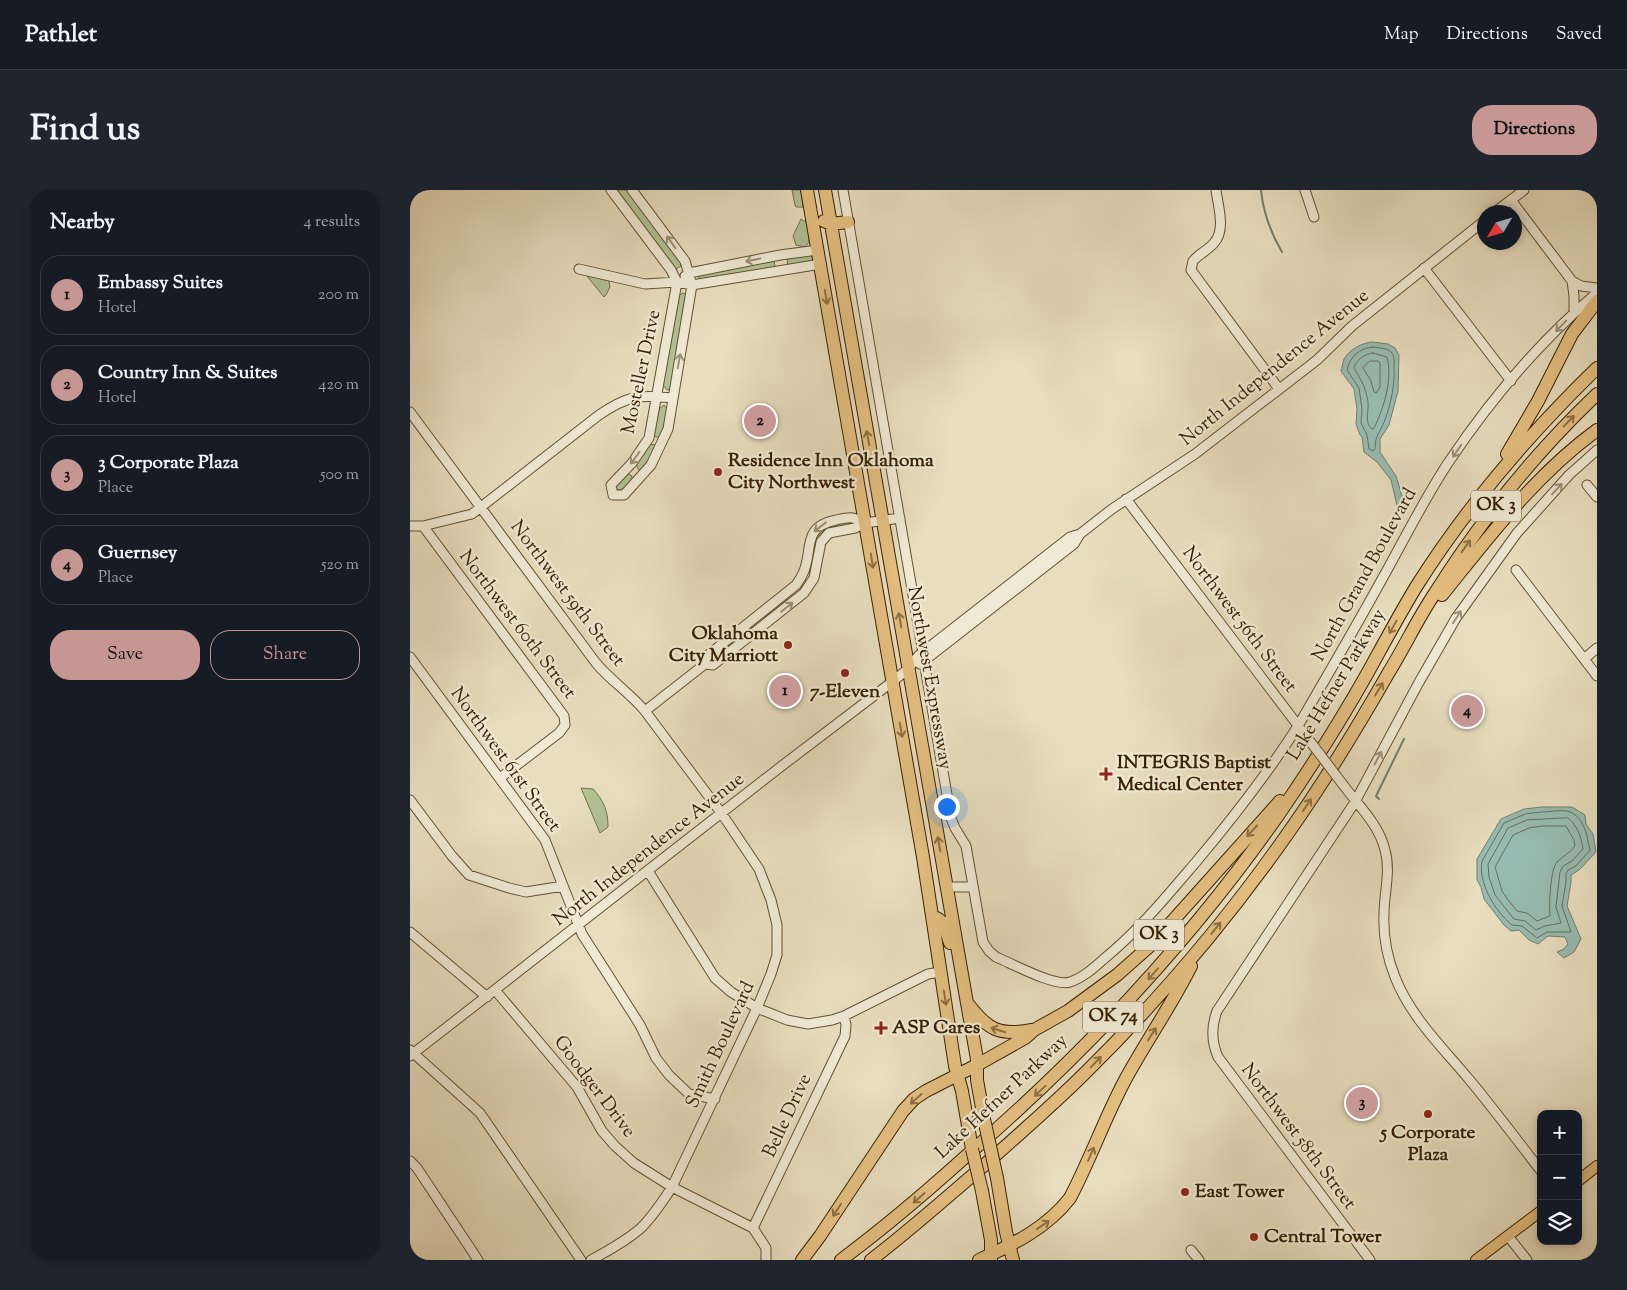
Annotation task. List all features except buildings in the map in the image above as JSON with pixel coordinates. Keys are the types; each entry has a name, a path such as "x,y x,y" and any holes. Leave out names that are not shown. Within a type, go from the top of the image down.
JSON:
{"highway":[{"name":"Northwest Expressway","path":"807,190 923,858 958,1075 991,1240 991,1257"},
{"name":"Northwest Expressway","path":"825,190 967,1002 977,1065 977,1080 1013,1260"},
{"path":"812,215 831,224 848,222"},
{"path":"818,250 824,251 838,264"},
{"path":"1489,485 1538,401 1572,334 1597,301"},
{"name":"Lake Hefner Parkway","path":"841,1260 909,1207 1049,1082 1125,1006 1218,897 1259,843 1309,770 1362,683 1416,587 1462,520 1534,432 1597,368"},
{"name":"Lake Hefner Parkway","path":"871,1260 932,1210 1068,1090 1144,1012 1200,948 1257,875 1312,798 1375,696 1433,595 1486,518 1535,459 1597,394"},
{"path":"1411,631 1524,497 1556,464 1597,430"},
{"name":"OK 3","path":"958,1075 1025,1038 1034,1030 1068,1011 1100,989 1146,949 1309,770"},
{"path":"923,858 937,882 946,887"},
{"path":"933,917 940,918 943,922 963,981"},
{"name":"OK 3","path":"1010,1244 1049,1221 1070,1198 1122,1086 1175,997 1200,948"},
{"path":"967,1002 979,1018 993,1029 1010,1033 1034,1030"},
{"path":"802,1260 903,1111 914,1099 926,1091 958,1075"},
{"path":"979,1260 991,1257 1010,1244"}],"main road":[{"path":"1582,1178 1597,1166"},
{"path":"1476,1260 1537,1213"}],"street":[{"path":"611,190 676,279 692,285 821,264"},
{"path":"632,190 685,261 692,285"},
{"name":"Northwest Expressway","path":"843,190 951,818 966,846 973,887"},
{"path":"1216,190 1220,221 1219,236 1213,244 1193,261 1191,270 1279,389"},
{"path":"1305,190 1314,217"},
{"path":"1504,205 1524,190"},
{"path":"1511,200 1572,281 1580,286 1597,288"},
{"name":"North Independence Avenue","path":"411,1053 496,990 892,682 1070,537 1080,534 1126,499 1195,454 1279,389 1323,354 1352,326 1477,226"},
{"path":"579,269 644,284 676,279 689,273 780,255 818,250"},
{"path":"780,255 782,270"},
{"path":"1424,268 1511,381"},
{"name":"Mosteller Drive","path":"676,279 649,438 632,463 611,485 612,495 624,495 651,465 668,429 692,285"},
{"path":"1572,281 1574,313"},
{"name":"North Grand Boulevard","path":"973,887 981,935 989,951 996,957 1057,983 1070,982 1081,977 1120,945 1151,913 1225,827 1288,743 1380,584 1427,497 1471,431 1511,381 1574,313 1597,293"},
{"path":"410,526 423,526 472,514 616,403 635,397 672,398"},
{"name":"Northwest 59th Street","path":"410,412 608,677 635,699 645,711 722,814"},
{"path":"1356,802 1418,684 1456,618 1517,533 1570,475 1597,450"},
{"path":"1588,485 1597,497"},
{"name":"Northwest 56th Street","path":"1126,499 1376,829 1386,850 1387,872 1384,913 1386,944 1395,977 1403,994 1420,1020 1476,1087 1537,1166"},
{"path":"645,711 705,664 707,656 796,585 805,570 811,536 825,522 854,517 865,522"},
{"path":"705,664 713,665 785,609 807,589 814,578 821,542 829,533 855,528 865,522 900,518"},
{"name":"Northwest 60th Street","path":"423,526 564,716 565,725 559,733 500,778"},
{"path":"808,549 820,552"},
{"path":"1516,570 1597,676"},
{"path":"800,580 807,589"},
{"path":"1584,659 1597,648"},
{"name":"Northwest 61st Street","path":"410,658 545,840 582,934 640,1025 656,1058 669,1076 689,1094 715,1100"},
{"path":"410,800 452,856 469,875 526,892 563,886"},
{"name":"Northwest 58th Street","path":"1356,802 1217,1011 1212,1028 1214,1049 1224,1066 1370,1260"},
{"name":"Smith Boulevard","path":"591,1260 610,1251 641,1228 672,1187 715,1100 757,1008 777,955 777,925 771,900 759,869 722,814"},
{"path":"648,871 715,978 731,992 757,1008 787,1020 808,1024 832,1020 844,1016 928,974 941,972"},
{"path":"946,887 973,887"},
{"path":"410,932 486,997"},
{"name":"Goodger Drive","path":"496,990 577,1087 602,1131 615,1146 634,1163 672,1187 753,1228"},
{"name":"Belle Drive","path":"753,1228 844,1036 846,1025 844,1016"},
{"path":"411,1053 480,1114 581,1260"},
{"path":"410,1161 417,1168 478,1260"},
{"path":"753,1228 766,1248 766,1260"},
{"path":"1508,1236 1527,1260"},
{"path":"1191,1250 1199,1260"}],"green space":[{"path":"615,190 627,190 680,260 681,266 676,269 672,267"},
{"path":"792,190 801,190 803,207 796,207"},
{"path":"801,219 806,222 809,236 808,243 804,247 796,245 793,236"},
{"path":"813,253 814,261 791,266 787,263 788,258"},
{"path":"771,259 774,261 775,266 773,268 703,280 699,278 699,274"},
{"path":"586,275 609,281 610,287 604,297"},
{"path":"682,293 687,294 672,386 667,390 663,385 679,296"},
{"path":"664,405 668,410 662,434 660,437 656,437 653,431 660,408"},
{"path":"649,444 655,445 656,451 639,470 636,465"},
{"path":"627,473 632,476 631,481 625,487 618,490 615,485"},
{"path":"855,521 859,525 832,530 816,544 813,542 826,528"},
{"path":"749,628 753,630 711,661 711,658"},
{"path":"581,788 593,789 605,806 608,827 600,833"}],"water":[{"path":"1372,342 1388,344 1395,348 1399,355 1398,391 1389,425 1380,439 1380,452 1396,476 1406,509 1400,518 1391,480 1377,462 1364,452 1362,437 1356,424 1357,409 1354,389 1341,371 1344,359 1353,349"},
{"path":"1572,807 1585,815 1586,824 1593,834 1596,852 1579,870 1571,875 1567,906 1581,939 1574,952 1564,958 1557,952 1564,949 1568,944 1565,937 1548,936 1538,944 1529,940 1519,930 1511,931 1484,899 1477,880 1477,859 1501,819 1524,809"}],"waterway":[{"path":"1261,190 1268,222 1282,252"},
{"path":"1379,799 1376,796 1404,739"}],"place":[{"name":"Country Inn & Suites","path":"760,421"},
{"name":"Residence Inn Oklahoma City Northwest","path":"718,472"},
{"name":"Oklahoma City Marriott","path":"788,645"},
{"name":"7-Eleven","path":"845,673"},
{"name":"Embassy Suites","path":"785,691"},
{"name":"Guernsey","path":"1467,711"},
{"name":"INTEGRIS Baptist Medical Center","path":"1106,774"},
{"name":"ASP Cares","path":"881,1028"},
{"name":"3 Corporate Plaza","path":"1362,1103"},
{"name":"5 Corporate Plaza","path":"1428,1114"},
{"name":"East Tower","path":"1185,1192"},
{"name":"Central Tower","path":"1254,1237"}]}
